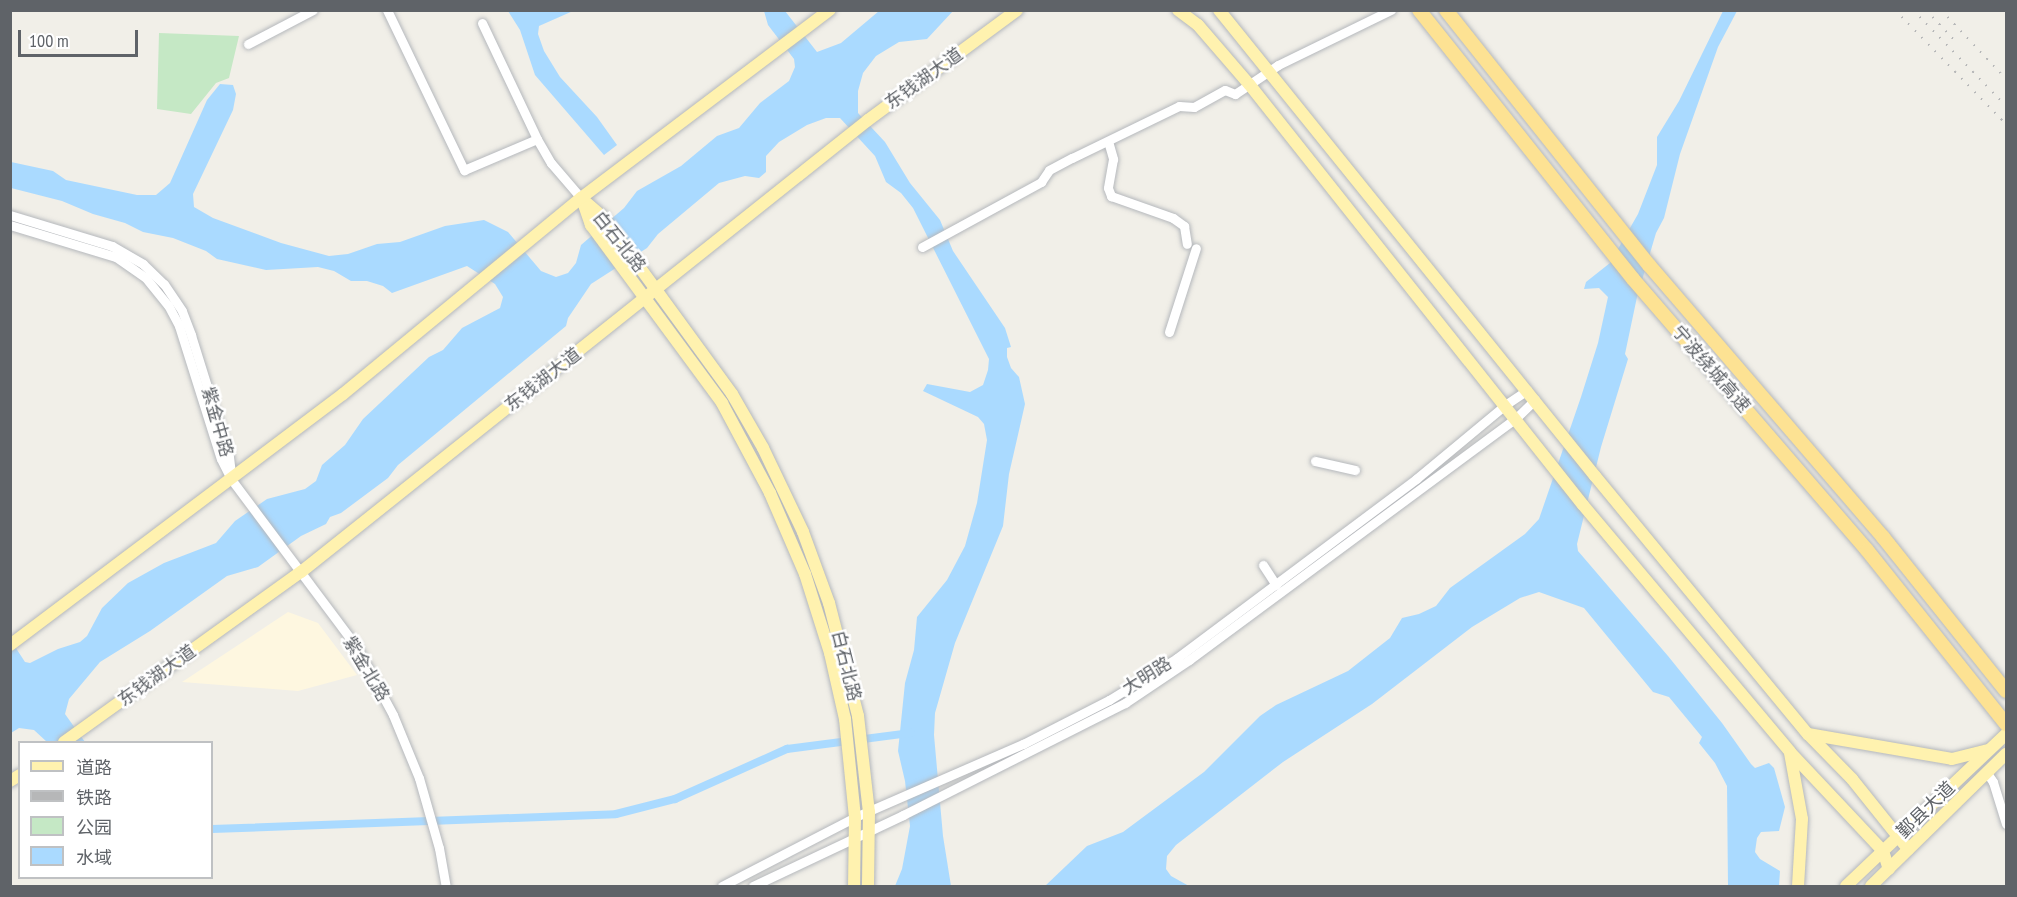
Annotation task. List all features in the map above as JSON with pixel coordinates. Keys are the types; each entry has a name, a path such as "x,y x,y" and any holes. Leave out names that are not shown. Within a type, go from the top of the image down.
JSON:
{"highway":[{"name":"宁波绕城高速","path":"1419,10 1633,279 1867,550 2007,724"},
{"name":"宁波绕城高速","path":"1446,10 1649,265 1883,537 2007,691"}],"main road":[{"path":"12,644 343,394 581,198 830,10"},
{"name":"东钱湖大道","path":"66,741 301,572 868,120 1017,10"},
{"path":"1178,10 1198,25 1249,84 1583,505 1790,752 1883,851 1889,869"},
{"path":"1219,10 1559,428 1595,476 1808,734 1852,779 1908,849"},
{"name":"白石北路","path":"581,198 603,217 638,262 650,294 722,403 770,493 818,612 845,719 850,755 855,817 854,886"},
{"name":"白石北路","path":"581,198 591,225 732,394 784,488 829,603 858,717 869,812 868,886"},
{"path":"1808,734 1952,759 1988,750"},
{"name":"鄞县大道","path":"1846,886 2007,734"},
{"path":"1790,752 1802,819 1798,886"},
{"name":"鄞县大道","path":"1871,886 2007,754"}],"street":[{"path":"248,44 313,10"},
{"path":"387,10 464,170 537,139"},
{"path":"927,244 1041,182 1049,170 1179,106 1194,107 1226,90 1235,94 1269,70 1390,10"},
{"path":"482,23 537,139 551,163 581,198"},
{"path":"1108,141 1113,159 1108,188 1111,196 1173,218 1184,226 1191,246 1169,332"},
{"name":"紫金中路","path":"10,215 112,246 142,264 164,284 182,311 230,457 231,479"},
{"name":"紫金中路","path":"10,225 116,257 145,277 163,297 179,326 214,441 231,479"},
{"name":"大明路","path":"753,886 903,815 1125,703 1189,660 1505,405 1531,395"},
{"name":"大明路","path":"722,886 855,817 1023,744 1109,700 1177,657 1515,419 1531,395"},
{"path":"1315,461 1355,470"},
{"name":"紫金北路","path":"231,479 356,646 374,677 408,747 428,806 446,886"},
{"path":"1263,565 1277,587"},
{"path":"1987,773 1993,782 2007,824"}],"shaded area":[{"path":"288,612 318,623 357,675 298,691 182,682"}],"green space":[{"path":"159,33 239,36 229,78 216,83 191,114 157,109"}],"water":[{"path":"508,11 573,11 539,26 538,34 544,51 560,77 597,117 617,145 604,155 535,75 520,30"},
{"path":"764,11 785,11 817,52 841,43 879,11 953,11 927,39 899,42 876,56 863,73 858,91 858,113 885,142 910,183 940,220 953,251 1005,328 1011,347 1007,348 1007,357 1011,368 1019,377 1025,404 1009,474 1003,526 955,643 935,713 934,735 943,836 951,886 895,886 902,869 910,826 905,781 898,751 905,683 914,650 917,617 947,580 965,546 977,503 987,440 984,424 978,417 923,391 927,384 970,392 983,385 989,359 913,208 901,193 886,182 875,156 840,118 826,118 807,125 779,142 766,156 766,172 759,178 745,176 719,183 658,234 647,248 591,284 568,318 566,326 398,465 388,478 341,513 330,517 326,524 301,536 258,567 227,576 150,631 100,662 69,699 65,714 84,741 46,741 34,730 19,728 11,733 10,639 25,662 30,663 58,649 80,642 87,636 102,608 128,583 164,563 216,543 235,521 267,499 305,489 316,481 322,465 345,445 363,419 429,357 443,350 462,328 500,308 503,297 495,284 467,266 392,293 383,286 367,281 351,281 334,271 318,267 266,270 217,259 206,251 173,238 143,232 125,223 93,214 62,201 11,188 11,162 53,171 66,180 137,195 156,195 170,183 207,100 220,84 233,85 236,94 233,110 193,194 194,207 213,218 281,243 329,256 348,254 377,244 400,242 445,226 484,220 508,232 541,271 556,277 568,273 576,263 581,245 624,208 637,191 681,166 717,136 739,128 760,103 789,81 795,67 794,59 768,25"},
{"path":"1723,11 1737,11 1718,47 1680,154 1664,218 1656,233 1637,297 1625,354 1628,359 1601,447 1577,544 1578,551 1668,656 1722,723 1751,764 1755,768 1769,763 1774,768 1785,807 1779,831 1761,832 1757,838 1755,852 1760,859 1780,871 1779,886 1728,886 1727,786 1715,763 1699,743 1702,737 1669,697 1653,692 1584,608 1539,592 1520,598 1472,627 1372,704 1283,762 1176,845 1167,856 1166,869 1171,876 1189,886 1045,886 1087,846 1123,832 1204,772 1260,716 1276,705 1348,671 1390,638 1402,618 1419,614 1436,606 1450,588 1525,534 1539,519 1598,343 1608,297 1599,288 1584,289 1586,282 1610,263 1638,214 1657,165 1657,137 1679,101"}],"waterway":[{"path":"213,829 616,814 675,799 787,749 911,733"}],"railway":[{"path":"1895,10 2006,124"},
{"path":"1913,10 2006,106"},
{"path":"1926,10 1957,43"},
{"path":"1941,10 2006,79"}]}
